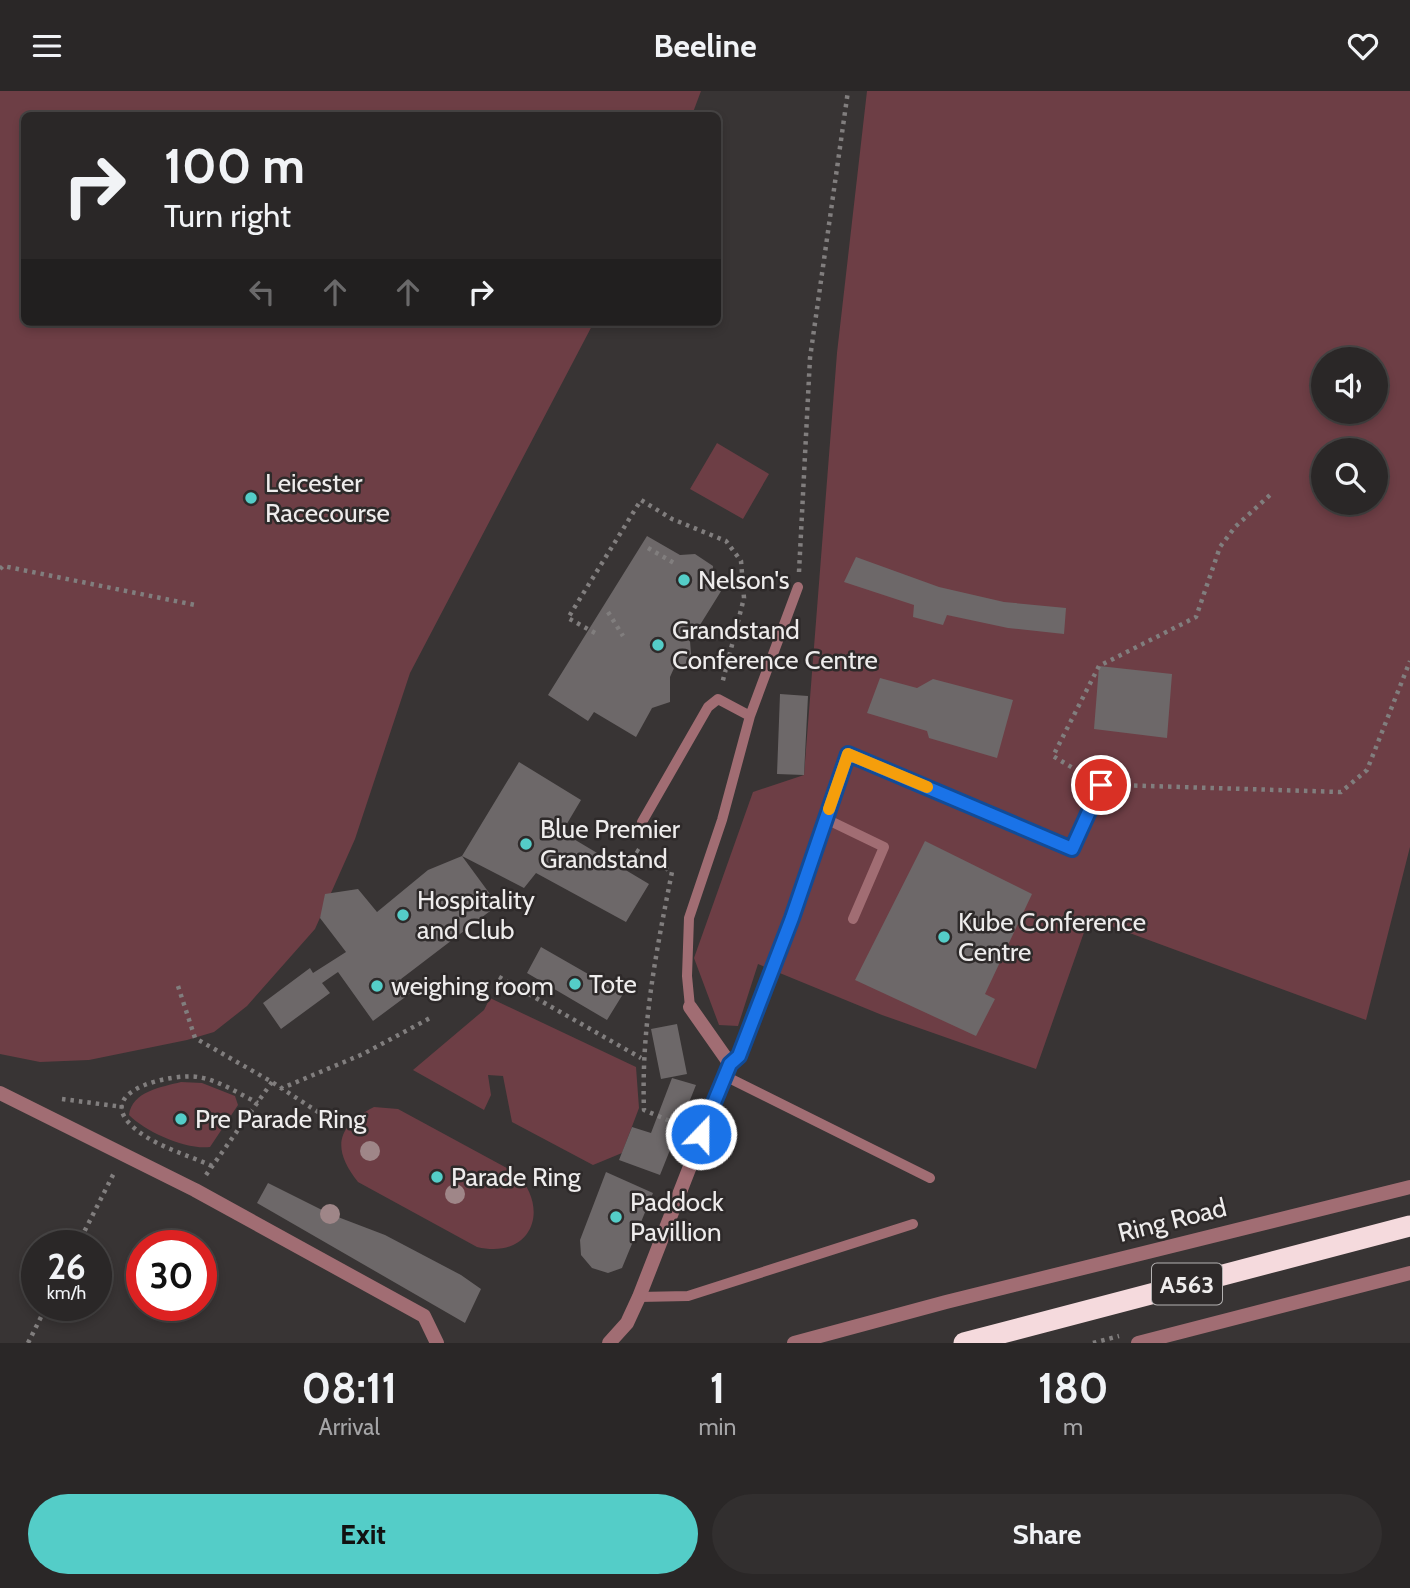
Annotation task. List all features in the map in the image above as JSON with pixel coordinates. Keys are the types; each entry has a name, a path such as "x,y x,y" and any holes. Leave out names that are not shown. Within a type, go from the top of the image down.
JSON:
{"highway":[{"name":"A563","path":"964,1343 1410,1227"}],"street":[{"path":"608,1343 627,1324 639,1297 727,1070 690,1007"},
{"path":"0,1093 195,1190 424,1316 437,1343"},
{"name":"Ring Road","path":"794,1343 946,1302 1410,1187"},
{"path":"1138,1343 1170,1339 1410,1273"}],"lane":[{"path":"690,1007 687,976 689,918 722,820 750,716 798,587"},
{"path":"642,822 708,707 718,699 750,716"},
{"path":"930,1178 727,1070 739,1056 848,754 1072,849 1101,785"},
{"path":"826,819 884,847 853,919"},
{"path":"639,1297 688,1296 913,1224"}],"path":[{"path":"798,587 810,358 848,91"},
{"path":"1270,495 1236,527 1220,547 1196,617 1099,666 1053,756 1101,785 1341,792 1367,770 1410,661"},
{"path":"596,633 568,618 641,500 672,519 726,541 741,561 744,598 718,699"},
{"path":"648,548 674,563"},
{"path":"0,569 3,566 195,605"},
{"path":"608,613 623,636"},
{"path":"636,850 672,872 651,976 642,1058 644,1110 701,1134"},
{"path":"499,977 642,1058"},
{"path":"178,986 195,1038 272,1082 344,1129"},
{"path":"280,1089 363,1053 432,1017"},
{"path":"212,1166 141,1134 123,1115 123,1100 128,1092 176,1076 198,1076 258,1103"},
{"path":"195,1190 272,1082"},
{"path":"50,1095 74,1103 123,1107"},
{"path":"85,1230 124,1155"},
{"path":"28,1343 39,1321"}],"shaded area":[{"name":"Leicester Racecourse","path":"0,91 701,91 693,112 21,112 21,326 592,326 410,673 355,839 315,929 247,1006 214,1032 89,1060 40,1062 0,1054"},
{"path":"867,91 1410,91 1410,847 1366,1020 1089,918 1036,1069 882,1015 758,964 738,1026 719,1025 694,958 753,792 804,775 837,353"},
{"path":"717,443 769,474 743,519 690,489"},
{"path":"490,998 636,1067 639,1108 622,1153 593,1165 512,1122 503,1076 488,1075 491,1095 484,1110 413,1070 484,1010"},
{"name":"Pre Parade Ring","path":"181,1082 202,1083 235,1096 238,1105 210,1147 190,1146 167,1139 145,1128 129,1115 131,1107 142,1095"},
{"name":"Parade Ring","path":"374,1107 398,1109 516,1173 527,1187 533,1202 530,1229 522,1239 511,1246 495,1249 477,1247 358,1182 344,1159 342,1139 352,1122"}],"building":[{"path":"647,536 680,555 695,554 713,566 712,580 723,588 690,641 692,667 674,668 670,677 670,702 652,708 636,737 594,712 588,721 548,695"},
{"path":"856,557 939,587 1004,602 1066,608 1064,634 1008,628 947,615 943,625 913,617 914,605 844,582"},
{"path":"1099,666 1172,674 1167,738 1094,729"},
{"path":"880,678 917,688 933,679 1013,700 997,758 929,738 927,731 867,713"},
{"path":"780,694 808,696 804,775 777,774"},
{"name":"Blue Premier Grandstand","path":"519,762 581,800 562,832 649,884 626,922 536,873 524,888 462,856"},
{"name":"Kube Conference Centre","path":"925,841 1032,894 985,994 995,999 976,1036 855,980"},
{"name":"Hospitality and Club","path":"462,856 498,905 401,979 412,992 373,1021 338,972 322,983 330,993 281,1029 263,1003 310,968 313,973 346,952 320,918 325,894 358,889 377,912 428,870"},
{"name":"Tote","path":"541,947 623,994 607,1020 527,973"},
{"path":"677,1024 687,1074 661,1079 651,1029"},
{"path":"672,1078 696,1085 660,1175 619,1160 632,1127 651,1133"},
{"name":"Paddock Pavillion","path":"606,1172 653,1193 622,1268 608,1273 592,1268 581,1255 580,1240"},
{"path":"268,1183 330,1214 385,1235 461,1275 481,1289 465,1323 257,1203"}],"slow traffic":[{"path":"829,809 848,754 927,787"}],"place":[{"name":"Leicester Racecourse","path":"251,498"},
{"name":"Nelson's","path":"684,580"},
{"name":"Grandstand Conference Centre","path":"658,645"},
{"name":"Blue Premier Grandstand","path":"526,844"},
{"name":"Hospitality and Club","path":"403,915"},
{"name":"Kube Conference Centre","path":"944,937"},
{"name":"Tote","path":"575,984"},
{"name":"weighing room","path":"377,986"},
{"name":"Pre Parade Ring","path":"181,1119"},
{"name":"Parade Ring","path":"437,1177"},
{"name":"Paddock Pavillion","path":"616,1217"}],"route":[{"path":"701,1134 730,1064 739,1056 792,918 848,754 1072,849 1101,785"}]}
